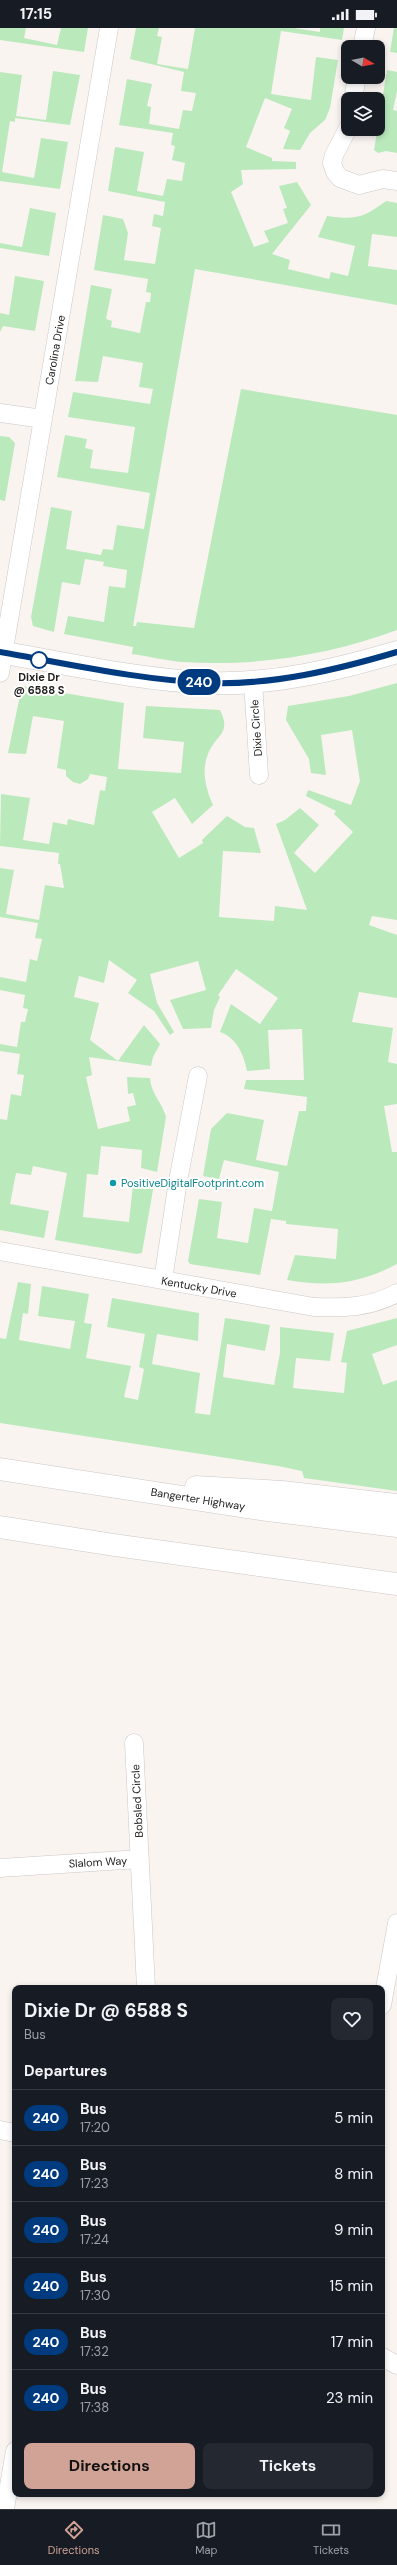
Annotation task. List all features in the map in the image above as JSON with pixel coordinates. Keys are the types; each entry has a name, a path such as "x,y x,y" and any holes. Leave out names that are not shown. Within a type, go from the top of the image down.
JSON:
{"main road":[{"path":"1,659 162,680 211,683 253,682 318,673 397,652"},
{"name":"Bangerter Highway","path":"0,1469 260,1509 397,1526"},
{"path":"73,1480 274,1491 397,1505"},
{"path":"0,1527 114,1546 397,1584"}],"street":[{"name":"Carolina Drive","path":"1,659 109,28"},
{"path":"363,40 366,28"},
{"path":"344,136 334,155 332,163 335,172 340,178 354,184 383,178 397,181"},
{"path":"0,413 43,420"},
{"name":"Dixie Circle","path":"253,682 259,775"},
{"path":"163,1280 178,1181 198,1076"},
{"name":"Kentucky Drive","path":"0,1251 314,1307 350,1309 380,1302 397,1293"},
{"name":"Bobsled Circle","path":"134,1743 140,1860"},
{"name":"Slalom Way","path":"0,1868 140,1860 146,1985"},
{"path":"385,1989 397,1923"},
{"path":"0,2130 12,2133"},
{"path":"385,2359 397,2365"},
{"path":"5,2509 12,2468"}],"green space":[{"path":"0,28 26,28 24,38 57,45 61,28 88,28 84,52 0,40"},
{"path":"136,28 159,28 157,36 162,37 157,64 188,69 195,28 294,28 320,32 320,28 344,28 342,40 281,31 271,94 311,100 316,57 338,60 330,108 325,120 310,133 300,150 283,149 290,131 284,128 292,109 265,98 246,147 272,158 272,161 296,162 296,169 241,170 243,184 231,192 254,247 269,242 264,231 288,223 283,209 287,208 279,186 297,182 311,205 272,254 290,260 288,269 329,279 331,272 348,276 355,246 318,237 327,216 345,218 359,216 371,211 386,201 397,203 397,237 372,234 368,266 397,270 397,305 195,269 133,626 136,626 137,622 194,628 241,389 397,415 397,630 372,639 345,646 265,661 237,663 183,662 132,654 133,647 64,634 68,616 104,622 109,586 125,588 127,570 103,566 104,562 85,559 80,585 62,582 54,632 33,626 31,617 51,507 72,511 66,549 101,555 103,549 113,550 117,525 144,529 150,493 57,477 65,435 87,439 85,448 93,450 90,468 128,473 135,427 68,417 73,392 150,404 153,389 139,387 143,363 103,356 98,382 75,381 91,285 112,289 106,319 112,321 111,327 140,333 146,302 150,302 151,293 146,292 148,279 94,270 103,215 123,219 128,233 124,260 155,264 161,228 152,226 154,214 163,216 165,202 108,191 115,147 144,152 137,191 163,196 167,179 182,181 185,163 172,160 175,146 171,145 173,133 119,125 127,79 152,84 147,106 151,107 149,124 179,129 183,110 192,111 196,93 181,91 184,72 130,59"},
{"path":"394,28 397,28 397,53 390,52"},
{"path":"387,70 397,72 397,91 393,110 397,111 397,153 386,151 378,153 374,150 376,136 385,136 385,92 383,92"},
{"path":"53,71 80,75 70,125 15,118 15,122 10,121 2,172 34,178 41,138 68,142 60,189 0,181 0,72 22,75 16,116 46,120"},
{"path":"30,208 56,213 49,256 0,248 0,243 22,247"},
{"path":"15,276 44,281 35,331 3,326 0,332 0,313 9,315"},
{"path":"0,436 9,437 15,443 5,501 0,500"},
{"path":"397,683 397,920 372,916 369,925 397,935 397,998 359,992 352,1022 393,1028 388,1062 397,1064 397,1104 384,1106 392,1152 397,1152 397,1264 370,1276 344,1282 316,1283 287,1280 295,1255 336,1259 338,1229 286,1224 286,1221 271,1219 260,1275 190,1264 188,1261 199,1199 222,1202 217,1238 248,1243 254,1208 272,1211 279,1172 224,1160 219,1179 203,1176 211,1129 227,1113 264,1120 256,1160 287,1166 299,1111 306,1111 307,1097 244,1089 246,1080 304,1080 302,1029 268,1030 270,1069 247,1071 239,1048 231,1038 220,1032 231,1004 260,1024 278,998 236,969 218,995 220,997 214,1010 211,1028 183,1029 170,1000 206,990 198,961 150,974 157,1003 174,1032 170,1035 154,1011 128,993 137,980 109,960 104,983 79,976 74,997 99,1003 90,1040 118,1061 144,1025 160,1044 153,1057 151,1066 89,1057 92,1075 86,1077 98,1129 130,1121 127,1107 136,1105 133,1093 128,1094 127,1077 150,1078 152,1089 166,1117 157,1172 141,1168 142,1150 101,1146 98,1175 87,1174 83,1217 129,1222 133,1185 139,1185 139,1181 154,1184 142,1253 137,1254 55,1240 67,1173 33,1166 31,1175 16,1173 10,1204 49,1211 44,1238 0,1230 0,1119 7,1120 11,1094 21,1096 24,1075 17,1074 20,1054 0,1051 0,1044 17,1047 21,1022 25,1022 28,1009 23,1008 25,995 0,990 0,977 26,982 30,959 37,961 42,939 35,938 38,923 0,917 0,868 14,870 6,914 39,920 45,885 64,888 60,864 58,864 59,853 0,846 1,794 30,798 23,840 49,844 53,822 67,825 68,819 94,825 100,790 105,791 107,777 90,774 88,779 80,784 73,782 66,776 66,770 57,768 64,721 33,716 26,754 8,753 22,686 124,703 118,769 181,773 184,742 143,738 146,706 220,710 223,718 224,729 222,734 211,747 205,767 206,786 213,805 192,824 175,798 152,812 179,858 203,843 202,840 227,816 245,827 254,828 261,853 223,851 219,917 274,921 275,906 307,910 276,824 285,820 300,808 319,825 294,853 315,873 353,832 334,814 336,811 306,796 308,790 351,805 360,781 352,730 321,735 326,775 311,773 309,759 286,720 288,706 349,696"},
{"path":"18,1282 31,1284 28,1314 23,1313 19,1340 70,1349 75,1321 38,1316 42,1286 89,1294 84,1323 92,1324 86,1358 131,1366 124,1397 138,1400 144,1369 139,1367 145,1334 107,1327 112,1298 199,1313 198,1341 157,1334 152,1364 200,1373 195,1413 210,1415 225,1318 270,1325 265,1351 227,1344 223,1377 274,1385 280,1353 280,1327 334,1333 330,1361 296,1358 293,1388 344,1393 347,1363 341,1362 347,1331 397,1318 397,1345 372,1354 383,1385 397,1380 397,1491 304,1478 302,1471 278,1466 0,1423 0,1338 6,1339"}],"bus line":[{"name":"240","path":"0,652 55,663 162,680 211,683 253,682 318,673 350,666 397,652"}],"place":[{"name":"Dixie Dr @ 6588 S","path":"39,660"},
{"name":"PositiveDigitalFootprint.com","path":"113,1183"}]}
